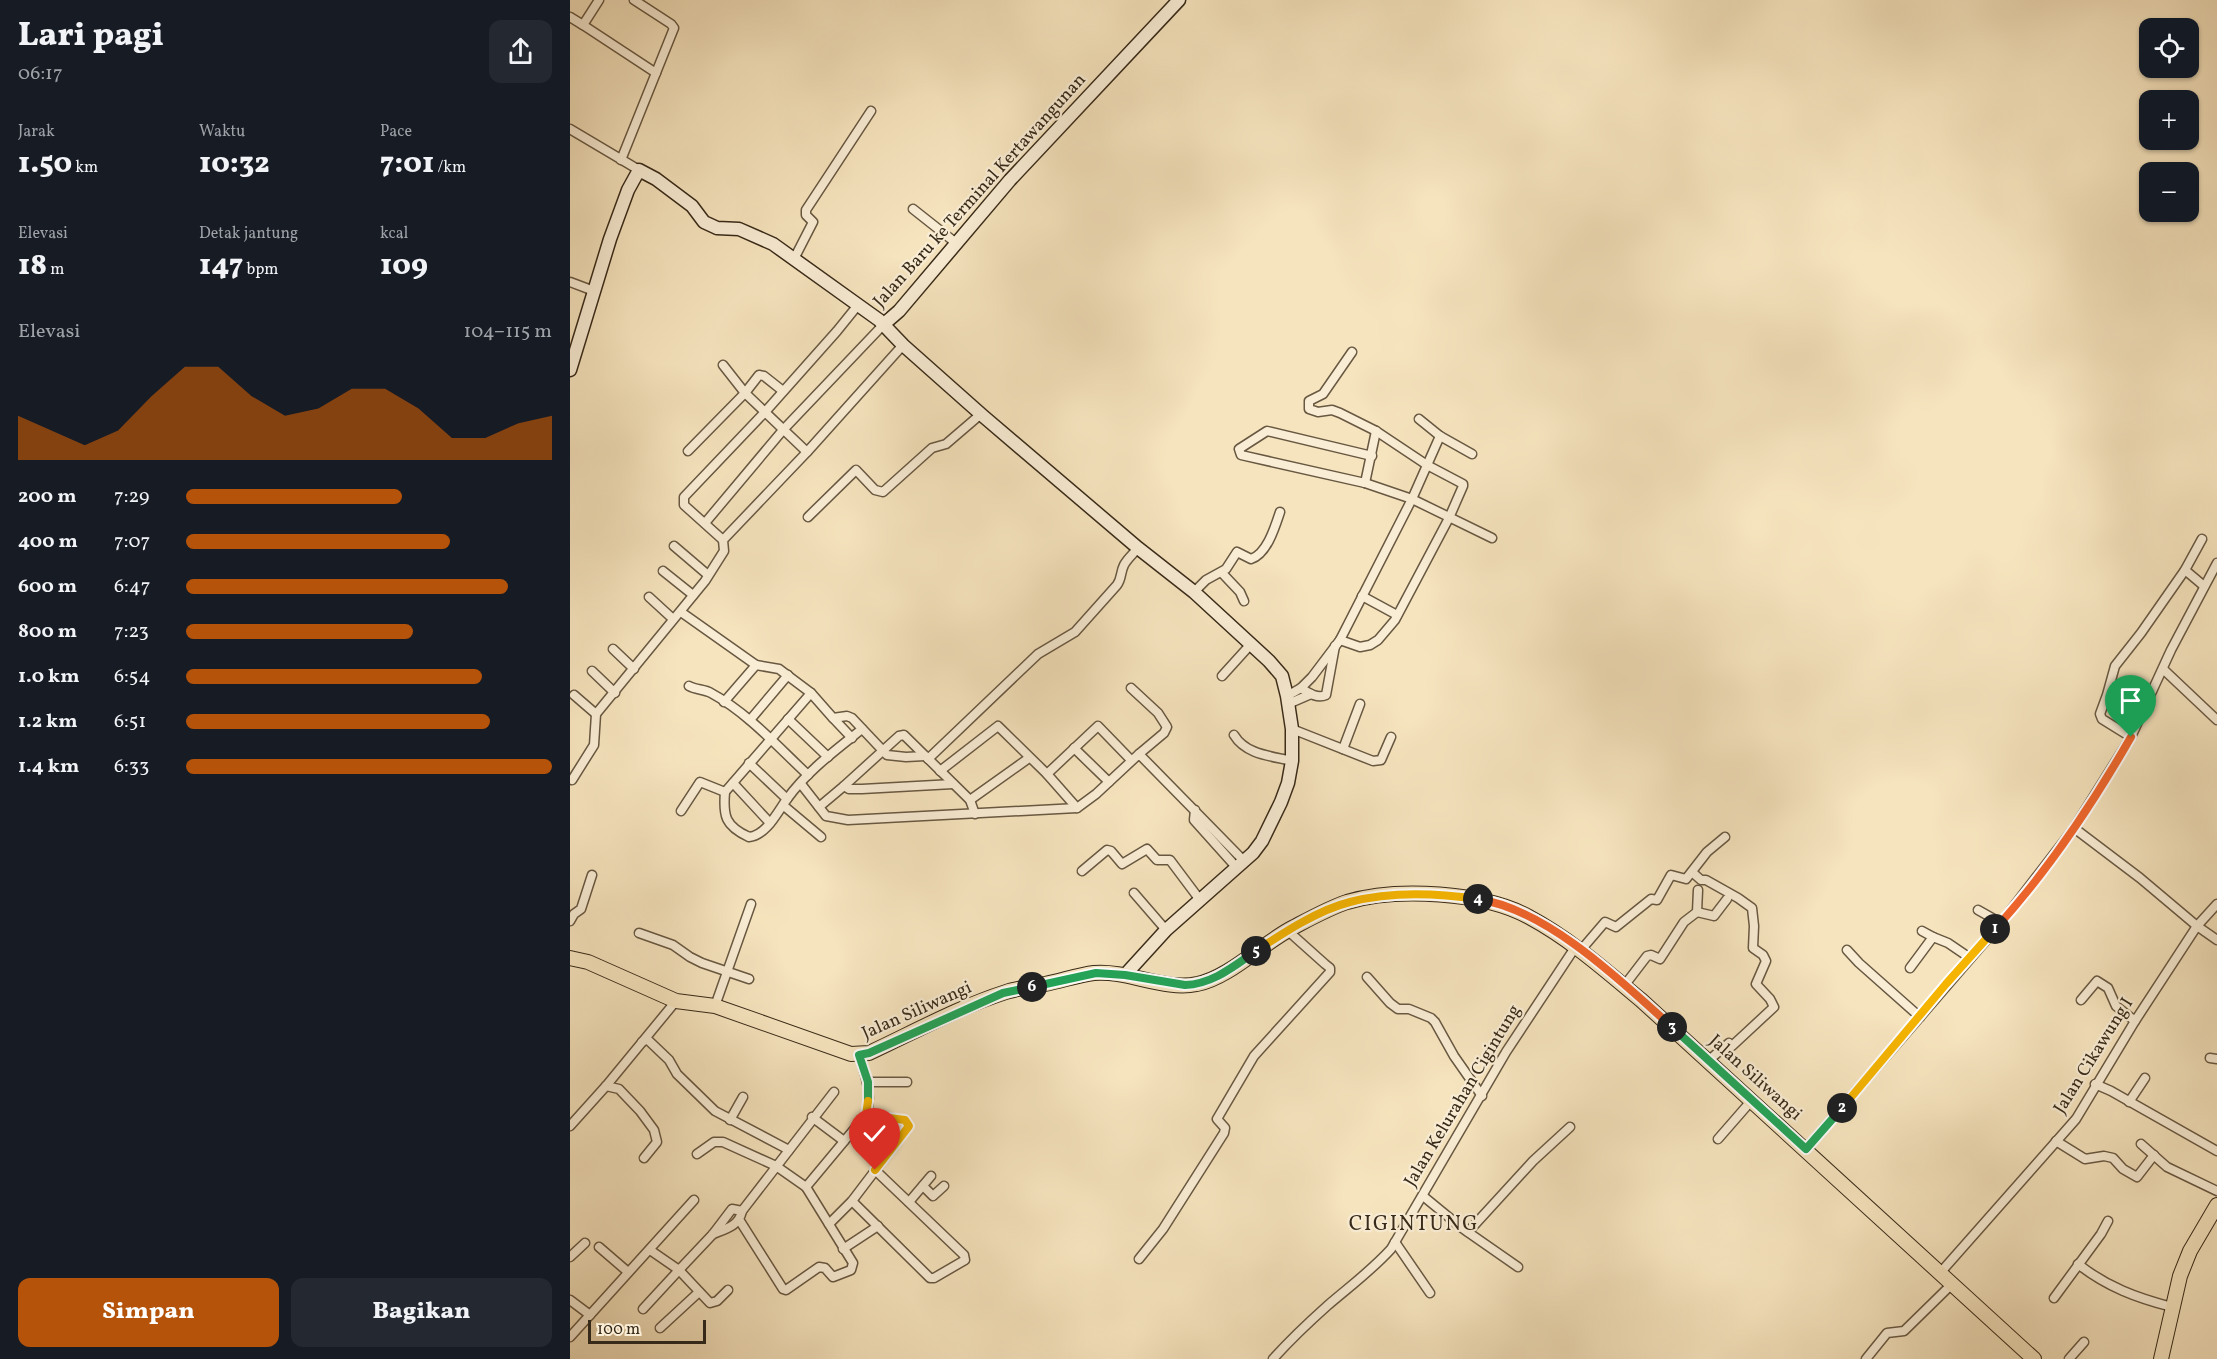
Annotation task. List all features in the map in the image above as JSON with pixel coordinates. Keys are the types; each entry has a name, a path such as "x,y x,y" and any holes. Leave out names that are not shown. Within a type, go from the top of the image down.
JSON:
{"main road":[{"name":"Jalan Baru ke Terminal Kertawangunan","path":"639,170 656,179 692,206 704,222 717,228 752,234 773,244 884,324 899,311 1010,180 1179,0"},
{"path":"570,370 619,212 639,170"},
{"path":"884,324 903,345 981,414 1138,548 1194,592 1282,676 1292,729 1292,761 1288,783 1262,841 1241,865 1166,930 1125,975"},
{"name":"Jalan Siliwangi","path":"570,958 588,962 676,1001 714,1006 810,1041 859,1055 869,1053 1003,993 1092,974 1125,975 1185,985 1205,982 1223,973 1287,930 1348,902 1377,896 1431,894 1504,905 1528,916 1578,948 1624,986 1709,1060 2034,1359"},
{"path":"2161,1359 2180,1276 2190,1251 2216,1208"}],"street":[{"path":"583,25 599,0"},
{"path":"621,160 674,28 634,0"},
{"path":"570,17 656,73"},
{"path":"794,259 813,222 806,215 806,210 871,111"},
{"path":"570,129 639,170"},
{"path":"913,209 956,243"},
{"path":"570,282 594,291"},
{"path":"572,780 594,746 596,714 681,612 724,551 723,540 684,505 684,497 765,411 858,305"},
{"path":"705,523 783,430 884,324"},
{"path":"723,540 807,452 903,345"},
{"path":"1337,643 1360,647 1378,640 1397,615 1449,518 1463,485 1427,465 1376,431 1332,410 1318,412 1309,409 1310,401 1320,396 1352,352"},
{"path":"723,365 745,393 807,452"},
{"path":"688,451 745,393 756,377 761,375 783,391"},
{"path":"1320,396 1331,406 1332,410"},
{"path":"808,517 856,470 875,490 882,492 932,448 946,444 981,414"},
{"path":"1419,419 1440,436 1472,454"},
{"path":"1372,456 1267,431 1239,449 1241,455 1365,483 1412,499 1492,538"},
{"path":"1365,483 1376,431"},
{"path":"1288,700 1316,672 1337,643 1412,499 1440,436"},
{"path":"1194,592 1210,577 1222,573 1237,552 1251,560 1257,557 1275,530 1280,512"},
{"path":"2131,737 2102,718 2100,714 2112,670 2185,570 2202,539"},
{"path":"674,546 708,575"},
{"path":"833,718 847,716 858,723 887,755 927,757 1038,654 1075,632 1117,585 1121,579 1125,562 1138,548"},
{"path":"1806,1149 2001,923 2073,828 2131,737 2217,563"},
{"path":"2185,570 2204,586"},
{"path":"663,571 693,595"},
{"path":"1222,573 1240,592 1244,601"},
{"path":"1362,596 1397,615"},
{"path":"649,597 673,619"},
{"path":"681,612 756,665 779,669 788,675 811,693 852,738"},
{"path":"1301,688 1321,697 1327,693 1337,643"},
{"path":"1222,676 1251,644"},
{"path":"613,649 634,669"},
{"path":"724,702 756,665"},
{"path":"2163,669 2217,720"},
{"path":"592,671 615,693"},
{"path":"750,720 788,675"},
{"path":"689,686 710,692 750,720 808,776"},
{"path":"801,784 826,816 848,820 1077,808 1164,733 1167,727 1158,713 1131,688"},
{"path":"811,693 725,792 723,811 732,827 746,836 753,837 770,823 808,776 862,729"},
{"path":"1288,700 1311,694"},
{"path":"574,695 596,714"},
{"path":"1343,749 1360,704"},
{"path":"788,719 828,757"},
{"path":"940,771 997,726 1047,774 1077,808"},
{"path":"1047,774 1098,726 1131,760"},
{"path":"1292,729 1378,761 1383,758 1391,737"},
{"path":"819,807 899,736 904,735 970,800 975,814"},
{"path":"1234,735 1247,749 1292,761"},
{"path":"1074,748 1109,782"},
{"path":"1140,754 1195,810 1241,865"},
{"path":"970,800 1029,758"},
{"path":"749,763 821,837"},
{"path":"681,811 700,782 725,792"},
{"path":"733,783 770,823"},
{"path":"844,786 849,789 862,789 953,784"},
{"path":"2073,828 2217,940"},
{"path":"1709,1060 1729,1043 1732,1046 1774,1007 1770,999 1755,984 1766,959 1753,948 1752,908 1738,897 1706,880 1701,880 1692,872 1707,852 1725,837"},
{"path":"1083,871 1107,850 1111,851 1122,864 1147,849 1157,860 1170,860 1200,900"},
{"name":"Jalan Kelurahan Cigintung","path":"1273,1359 1293,1336 1373,1269 1395,1242 1506,1052 1578,948 1605,922 1616,927 1651,899 1657,900 1671,875 1685,879 1692,872"},
{"path":"570,921 581,909 592,875"},
{"path":"1624,986 1647,956 1660,959 1684,922 1697,912 1698,890"},
{"path":"1134,893 1166,930"},
{"path":"1697,912 1714,916 1727,899"},
{"path":"714,1006 752,904"},
{"name":"Jalan Cikawung I","path":"1941,1272 2076,1119 2095,1084 2197,926 2217,904"},
{"path":"1978,910 2001,923"},
{"path":"1139,1259 1163,1229 1224,1133 1225,1128 1217,1119 1250,1062 1330,972 1330,968 1287,930"},
{"path":"1922,931 1948,943 1970,958"},
{"path":"639,933 673,945 690,957 748,979"},
{"path":"1910,968 1933,937"},
{"path":"1847,950 1920,1017"},
{"path":"1367,977 1398,1009 1409,1009 1435,1022 1454,1056 1482,1096"},
{"path":"2081,1000 2097,981 2108,988 2116,1006 2135,1021"},
{"path":"570,1126 676,1001"},
{"path":"642,1042 647,1040 669,1060 677,1074 715,1111 789,1150"},
{"path":"806,1187 866,1115 868,1082 859,1055"},
{"path":"2129,1102 2145,1078"},
{"path":"868,1082 907,1082"},
{"path":"2095,1084 2217,1151"},
{"path":"606,1086 619,1089 654,1130 657,1142 644,1158"},
{"path":"713,1234 741,1216 812,1118 834,1092"},
{"path":"730,1120 743,1097"},
{"path":"1718,1139 1752,1100"},
{"path":"830,1224 852,1201 909,1126 905,1120 866,1115"},
{"path":"812,1118 844,1141"},
{"path":"1468,1232 1533,1161 1570,1127"},
{"path":"643,1309 713,1234 732,1209 741,1216 783,1289 786,1290 819,1267 825,1268 833,1277 851,1269 853,1263 806,1187 776,1166 719,1141 697,1154"},
{"path":"2056,1141 2085,1159 2104,1156 2113,1158 2123,1169 2137,1177 2154,1155"},
{"path":"2141,1144 2167,1167 2217,1191"},
{"path":"852,1201 930,1278 934,1278 965,1260 964,1255 875,1170"},
{"path":"909,1202 931,1176"},
{"path":"923,1186 933,1196 944,1186"},
{"path":"1423,1196 1468,1232 1518,1267"},
{"path":"570,1337 694,1200"},
{"path":"2054,1298 2108,1221"},
{"path":"843,1249 878,1226"},
{"path":"1395,1242 1430,1293"},
{"path":"570,1257 585,1243"},
{"path":"599,1247 628,1272"},
{"path":"650,1250 679,1270 706,1300 714,1303 728,1290"},
{"path":"2078,1264 2098,1280 2137,1298 2172,1307"},
{"path":"1866,1359 1887,1333 1905,1331 1952,1284"},
{"path":"660,1328 699,1292"},
{"path":"570,1300 590,1315"},
{"path":"2069,1359 2084,1342"}],"district":[{"name":"CIGINTUNG","path":"1414,1224"}],"route":[{"path":"875,1170 909,1126 905,1120 866,1115 868,1082 859,1055 869,1053 942,1018 1003,993 1068,978 1111,973 1196,985 1223,973 1287,930 1348,902 1377,896 1431,894 1484,900 1504,905 1528,916 1574,944 1709,1060 1806,1149 2001,923 2046,867 2131,737"}]}
